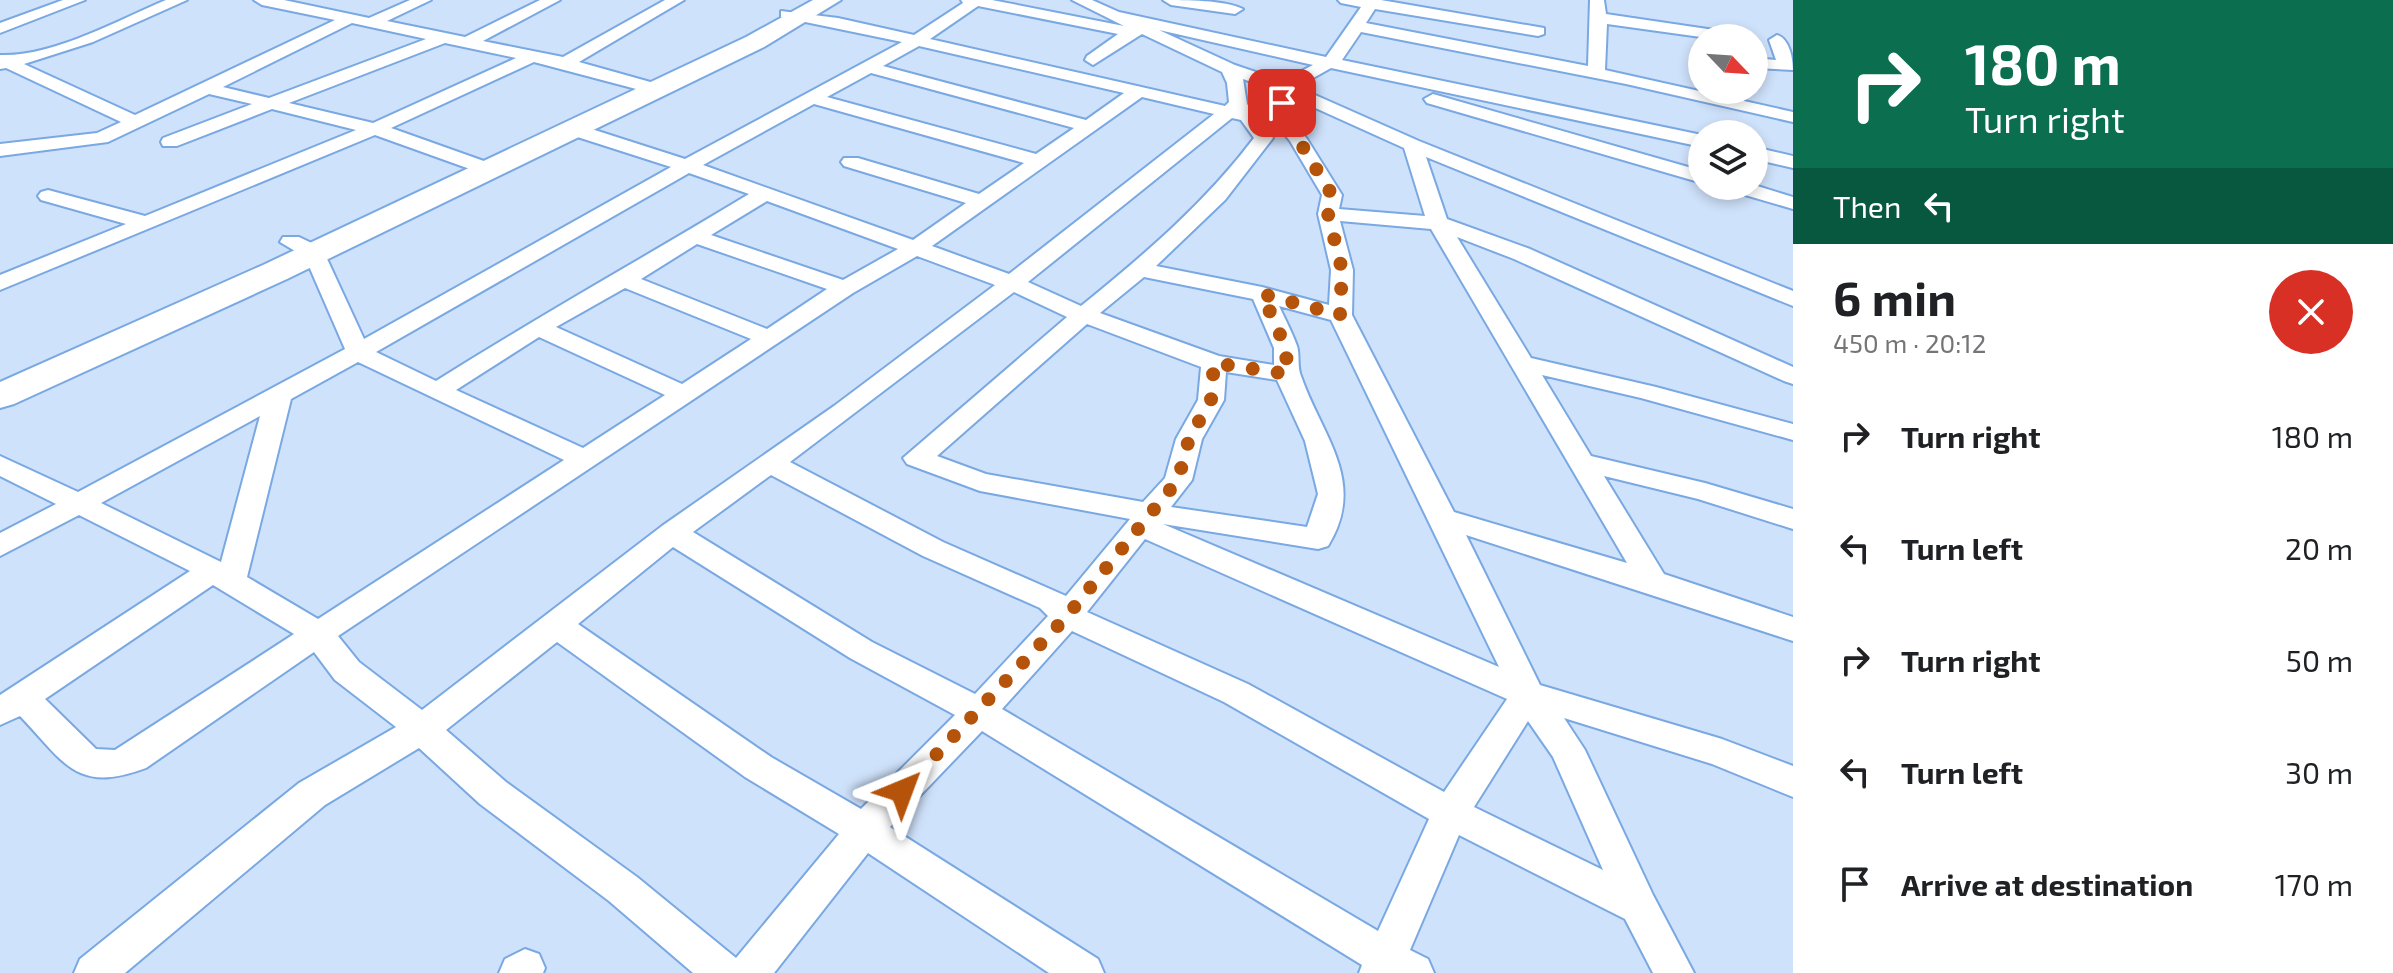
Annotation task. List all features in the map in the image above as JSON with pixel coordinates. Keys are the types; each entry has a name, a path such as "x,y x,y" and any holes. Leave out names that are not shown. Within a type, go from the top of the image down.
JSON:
{"street":[{"path":"0,28 77,0"},
{"path":"2,62 43,54 179,0"},
{"path":"262,0 286,2 440,39 565,63 645,86"},
{"path":"370,23 423,0"},
{"path":"464,44 552,0"},
{"path":"565,63 676,0"},
{"path":"0,396 302,248 830,0"},
{"path":"1080,0 1229,69 1283,87 1412,145 1782,295 1793,280"},
{"path":"1109,13 1126,0"},
{"path":"1171,0 1235,9"},
{"path":"1346,0 1538,31"},
{"path":"1596,73 1597,0"},
{"path":"0,546 358,352 918,40 972,1 1368,71 1688,138"},
{"path":"1283,87 1339,54 1372,2"},
{"path":"801,11 1138,92 1238,110 1264,138 1246,165 1137,269 1000,385 969,417 917,458 980,482 1145,520 1318,539 1332,494 1318,441 1287,374 1286,348 1262,294"},
{"path":"1599,18 1688,33"},
{"path":"0,150 101,138 349,19"},
{"path":"1357,26 1688,90"},
{"path":"1093,60 1144,29"},
{"path":"170,142 440,39"},
{"path":"1768,66 1791,71 1783,41"},
{"path":"0,283 375,129 531,57"},
{"path":"2,62 136,122"},
{"path":"1325,65 1688,173"},
{"path":"869,67 1090,127"},
{"path":"1229,69 1236,83 1238,110"},
{"path":"1368,71 1383,84"},
{"path":"207,88 375,129 478,165 572,129 645,86"},
{"path":"1283,87 1281,119 1298,139 1332,195 1328,214 1342,270 1340,315 1528,694 1567,750 1639,907 1674,973"},
{"path":"279,394 222,576 11,704 95,765 110,767 134,758 845,288 918,246 1138,92"},
{"path":"813,98 1038,161"},
{"path":"1750,104 1793,117"},
{"path":"94,973 312,794 422,729 672,533 1012,283 1238,110"},
{"path":"572,129 918,246 1083,315 1214,363 1287,374"},
{"path":"1412,145 1438,223 1653,582"},
{"path":"1768,156 1793,162"},
{"path":"851,162 982,201"},
{"path":"1784,200 1793,179"},
{"path":"437,391 538,327 624,280 765,193"},
{"path":"48,196 146,223"},
{"path":"1328,214 1438,223 1522,254 1793,376"},
{"path":"693,236 845,288"},
{"path":"302,248 358,352 585,459"},
{"path":"0,374 302,248"},
{"path":"1137,269 1262,294 1340,315"},
{"path":"624,280 771,339"},
{"path":"538,327 685,395"},
{"path":"749,973 864,830 1067,616 1178,480 1189,439 1211,400 1214,363"},
{"path":"1522,363 1647,392 1793,432"},
{"path":"1581,462 1705,492 1793,519"},
{"path":"770,463 933,549 1051,600 1067,616 1236,693 1450,813 1639,907"},
{"path":"0,465 222,576 318,634 347,671 422,729 493,793 623,889 723,973"},
{"path":"1443,518 1653,582 1793,629"},
{"path":"1145,520 1528,694 1722,753 1793,782"},
{"path":"672,533 861,650 979,712 1393,968 1450,813 1528,694"},
{"path":"556,625 758,767 864,830 1084,973"}],"route":[{"path":"902,791 1067,616 1178,480 1189,439 1211,400 1214,363 1287,374 1286,348 1262,294 1340,315 1342,270 1328,214 1332,195 1298,139 1281,119 1282,103"}]}
